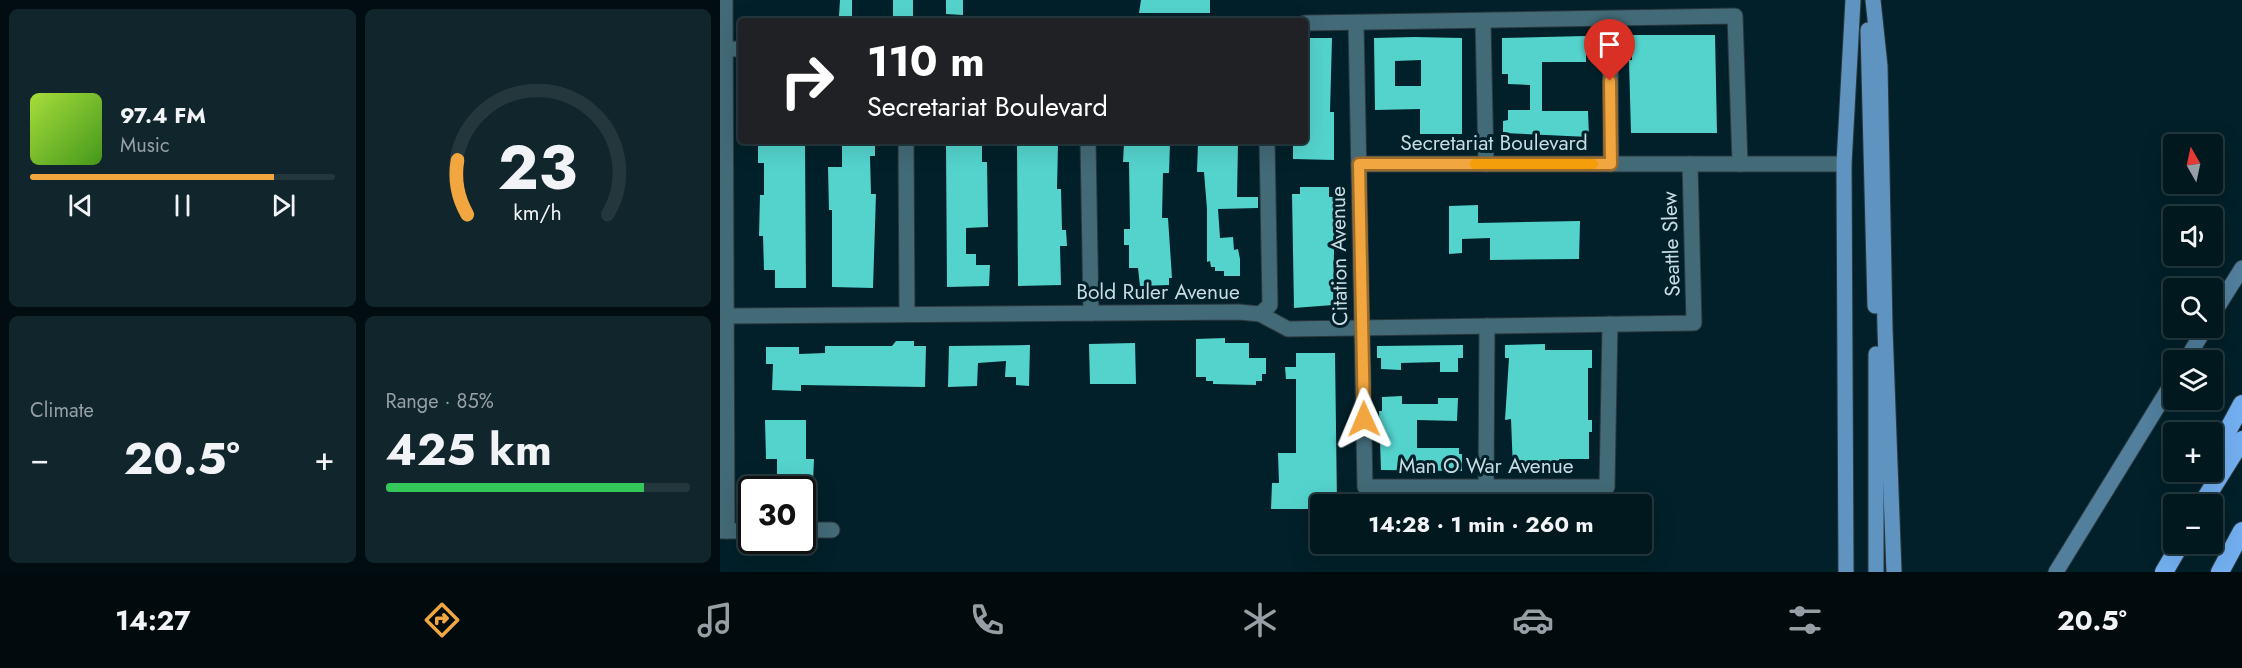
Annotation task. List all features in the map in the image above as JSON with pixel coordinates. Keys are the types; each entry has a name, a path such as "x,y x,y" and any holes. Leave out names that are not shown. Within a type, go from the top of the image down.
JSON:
{"highway":[{"path":"2223,439 2242,404"},
{"path":"2209,494 2242,440"},
{"path":"2220,572 2242,531"},
{"path":"2164,572 2175,554"}],"main road":[{"path":"1846,572 1844,164 1853,0"},
{"path":"1867,0 1876,339 1876,572"},
{"path":"1873,0 1880,66 1885,329 1894,572"},
{"path":"2223,298 2242,268"},
{"path":"2056,570 2163,398"}],"street":[{"path":"724,531 733,49 725,0"},
{"path":"1308,23 1735,16 1740,164"},
{"path":"1610,19 1611,164"},
{"path":"1483,21 1486,164"},
{"name":"Citation Avenue","path":"1356,23 1365,488"},
{"path":"906,144 907,314"},
{"path":"1088,144 1091,313"},
{"path":"1260,314 1269,305 1267,144"},
{"name":"Secretariat Boulevard","path":"1359,164 1844,164"},
{"name":"Seattle Slew","path":"1690,164 1694,323"},
{"name":"Bold Ruler Avenue","path":"727,316 1260,314 1288,329 1694,323"},
{"name":"Man O War Avenue","path":"1365,488 1607,487 1610,324"},
{"path":"1486,488 1487,326"},
{"path":"816,530 832,530"}],"building":[{"path":"840,0 852,0 852,16 839,16"},
{"path":"893,0 913,0 913,16 893,16"},
{"path":"946,0 963,0 963,15 946,14"},
{"path":"1141,0 1210,0 1210,13 1139,13"},
{"path":"1632,35 1715,35 1717,133 1631,133 1629,60 1632,60"},
{"path":"1586,36 1586,62 1542,62 1542,111 1588,111 1589,137 1503,133 1503,121 1508,120 1508,110 1530,110 1530,85 1508,84 1508,74 1502,74 1502,38"},
{"path":"1308,38 1332,38 1330,112 1334,112 1334,160 1293,159 1293,144 1308,144 1310,64 1308,64"},
{"path":"1374,38 1462,38 1462,134 1420,134 1420,109 1375,110","holes":["1421,60 1421,86 1395,86 1395,61"]},
{"path":"842,144 875,144 875,156 870,156 871,194 876,194 873,288 832,287 832,210 829,210 828,167 842,167"},
{"path":"1017,144 1058,144 1057,189 1061,189 1062,230 1066,230 1067,246 1060,246 1061,285 1018,286"},
{"path":"1124,144 1170,144 1169,173 1163,173 1162,218 1168,218 1172,278 1169,278 1169,285 1140,286 1138,268 1129,268 1129,245 1124,245 1124,229 1130,229 1129,162 1123,162"},
{"path":"1198,144 1238,144 1237,197 1258,197 1258,208 1218,209 1220,238 1233,237 1234,250 1238,249 1240,259 1240,276 1224,276 1224,271 1215,271 1210,261 1207,262 1204,172 1197,172"},
{"path":"946,145 982,145 982,162 987,162 988,227 966,228 966,254 976,254 976,265 990,265 989,286 947,287"},
{"path":"758,146 805,146 806,288 775,288 775,270 764,270 763,236 759,236 760,195 764,195 764,163 758,163"},
{"path":"1300,187 1329,187 1329,197 1335,197 1333,305 1294,308 1292,194 1300,194"},
{"path":"1478,205 1478,223 1580,221 1579,259 1490,260 1490,238 1462,239 1462,253 1449,254 1449,206"},
{"path":"1225,338 1225,343 1249,343 1249,358 1266,358 1266,374 1262,374 1262,381 1256,381 1256,385 1213,384 1213,381 1206,381 1206,377 1196,377 1196,339"},
{"path":"896,341 914,341 914,346 926,346 925,387 801,385 801,391 772,390 773,364 766,364 766,347 799,347 799,354 825,353 825,346 892,346"},
{"path":"1135,343 1136,384 1090,384 1089,344"},
{"path":"1545,344 1545,350 1592,350 1592,368 1588,368 1588,420 1592,420 1592,432 1589,432 1589,459 1559,459 1560,470 1513,470 1511,419 1505,420 1509,358 1505,358 1505,345"},
{"path":"1030,345 1029,386 1016,385 1016,377 1005,377 1006,361 978,363 977,386 948,387 949,346"},
{"path":"1463,345 1463,358 1458,358 1458,372 1440,372 1440,362 1401,363 1401,370 1381,369 1381,358 1377,358 1377,346"},
{"path":"1296,353 1335,353 1337,494 1310,494 1310,509 1271,509 1272,483 1279,483 1278,453 1296,453 1296,379 1286,379 1285,367 1296,367"},
{"path":"1402,396 1402,404 1438,404 1438,398 1458,398 1457,421 1417,420 1417,448 1459,448 1459,454 1462,454 1462,471 1381,470 1379,411 1382,411 1382,397"},
{"path":"765,420 806,420 806,459 814,459 813,476 777,476 777,459 766,459"}],"slow traffic":[{"path":"1475,164 1593,164"}],"route":[{"path":"1364,419 1359,164 1611,164 1610,81"}]}
